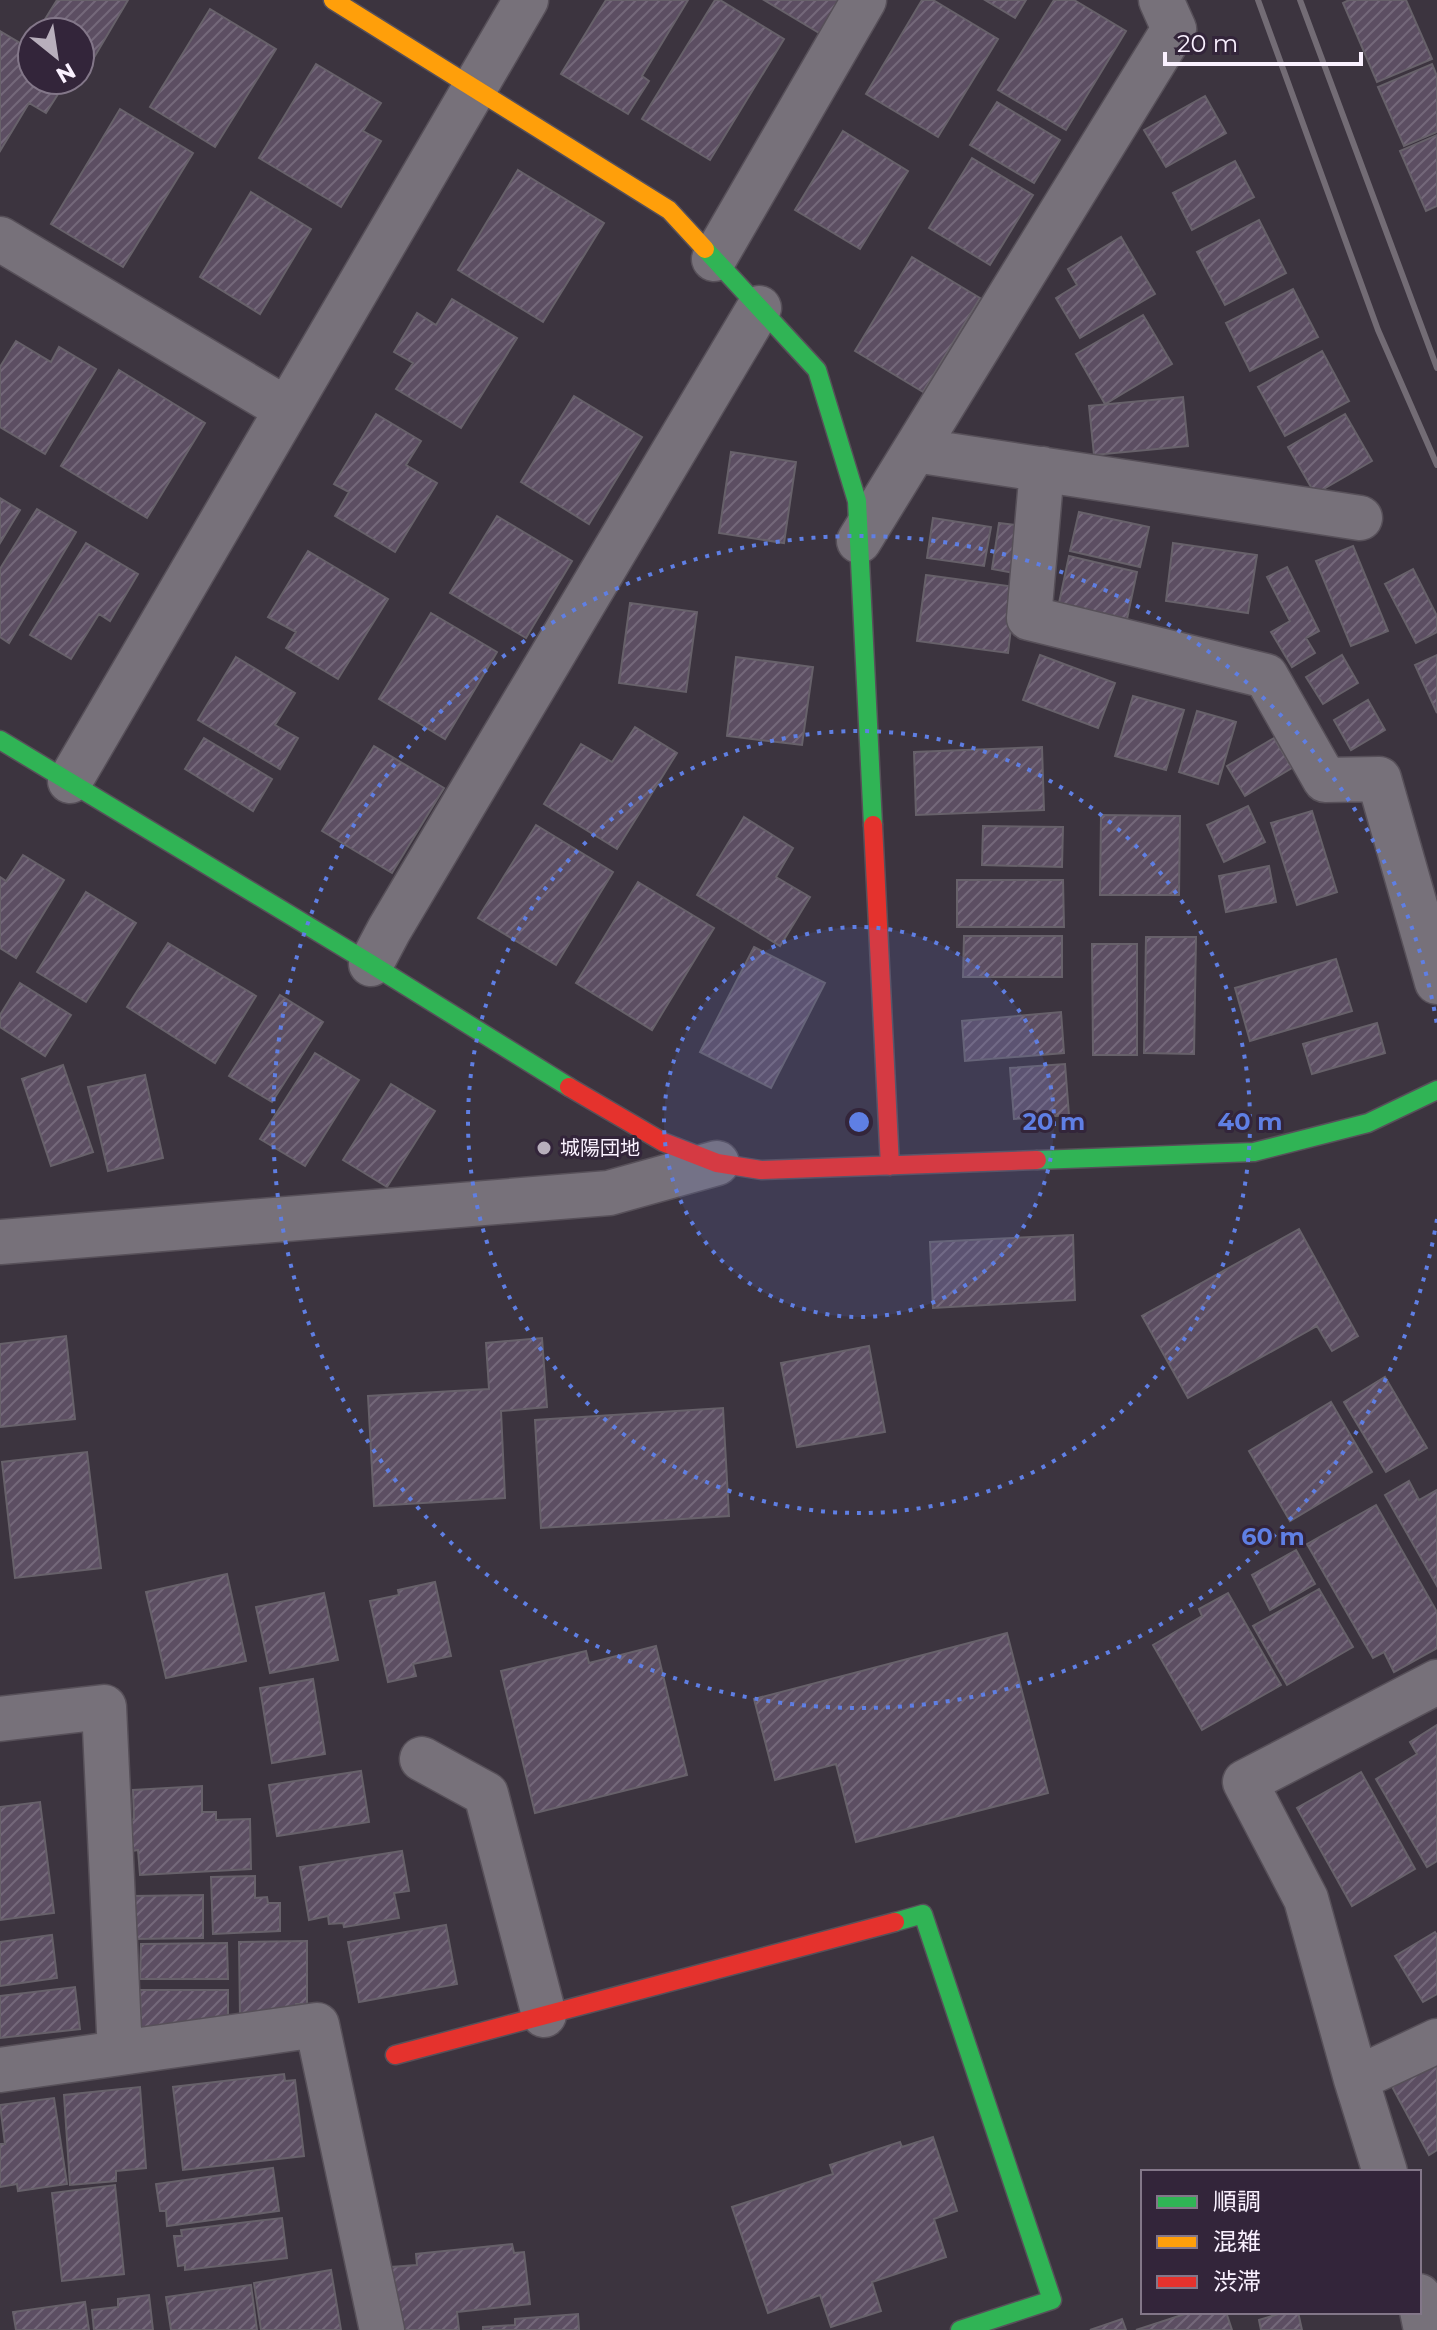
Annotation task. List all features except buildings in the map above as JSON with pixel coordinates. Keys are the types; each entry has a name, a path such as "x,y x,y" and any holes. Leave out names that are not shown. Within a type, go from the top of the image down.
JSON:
{"street":[{"path":"333,0 669,210 817,370 857,501 890,1166"},
{"path":"70,781 526,0"},
{"path":"714,259 864,0"},
{"path":"859,541 1174,29 1161,0"},
{"path":"0,239 286,409"},
{"path":"371,964 759,308"},
{"path":"915,450 1360,518"},
{"path":"1042,469 1029,618 1266,676 1325,780 1379,779 1437,982"},
{"path":"0,740 600,1106 663,1142 717,1163 761,1170 1254,1152 1368,1123 1437,1090"},
{"path":"0,1242 609,1193 717,1163"},
{"path":"1384,2170 1306,1899 1245,1782 1437,1682"},
{"path":"0,1719 104,1707 120,2053"},
{"path":"422,1759 486,1794 544,2015"},
{"path":"395,2055 923,1914 1052,2300 960,2330"},
{"path":"0,2070 317,2025 382,2330"},
{"path":"1356,2079 1437,2041"},
{"path":"1421,2306 1426,2330"}],"railway":[{"path":"1258,0 1378,330 1437,465"},
{"path":"1300,0 1437,368"}],"traffic: fast":[{"path":"705,249 817,370 857,501 873,825"},
{"path":"0,740 569,1087"},
{"path":"1037,1160 1254,1152 1368,1123 1437,1090"},
{"path":"895,1922 923,1914 1052,2300 960,2330"}],"traffic: slow":[{"path":"333,0 669,210 705,249"}],"traffic: jam":[{"path":"873,825 890,1166"},
{"path":"569,1087 663,1142 717,1163 761,1170 1037,1160"},
{"path":"395,2055 895,1922"}],"place":[{"name":"城陽団地","path":"544,1148"}]}
